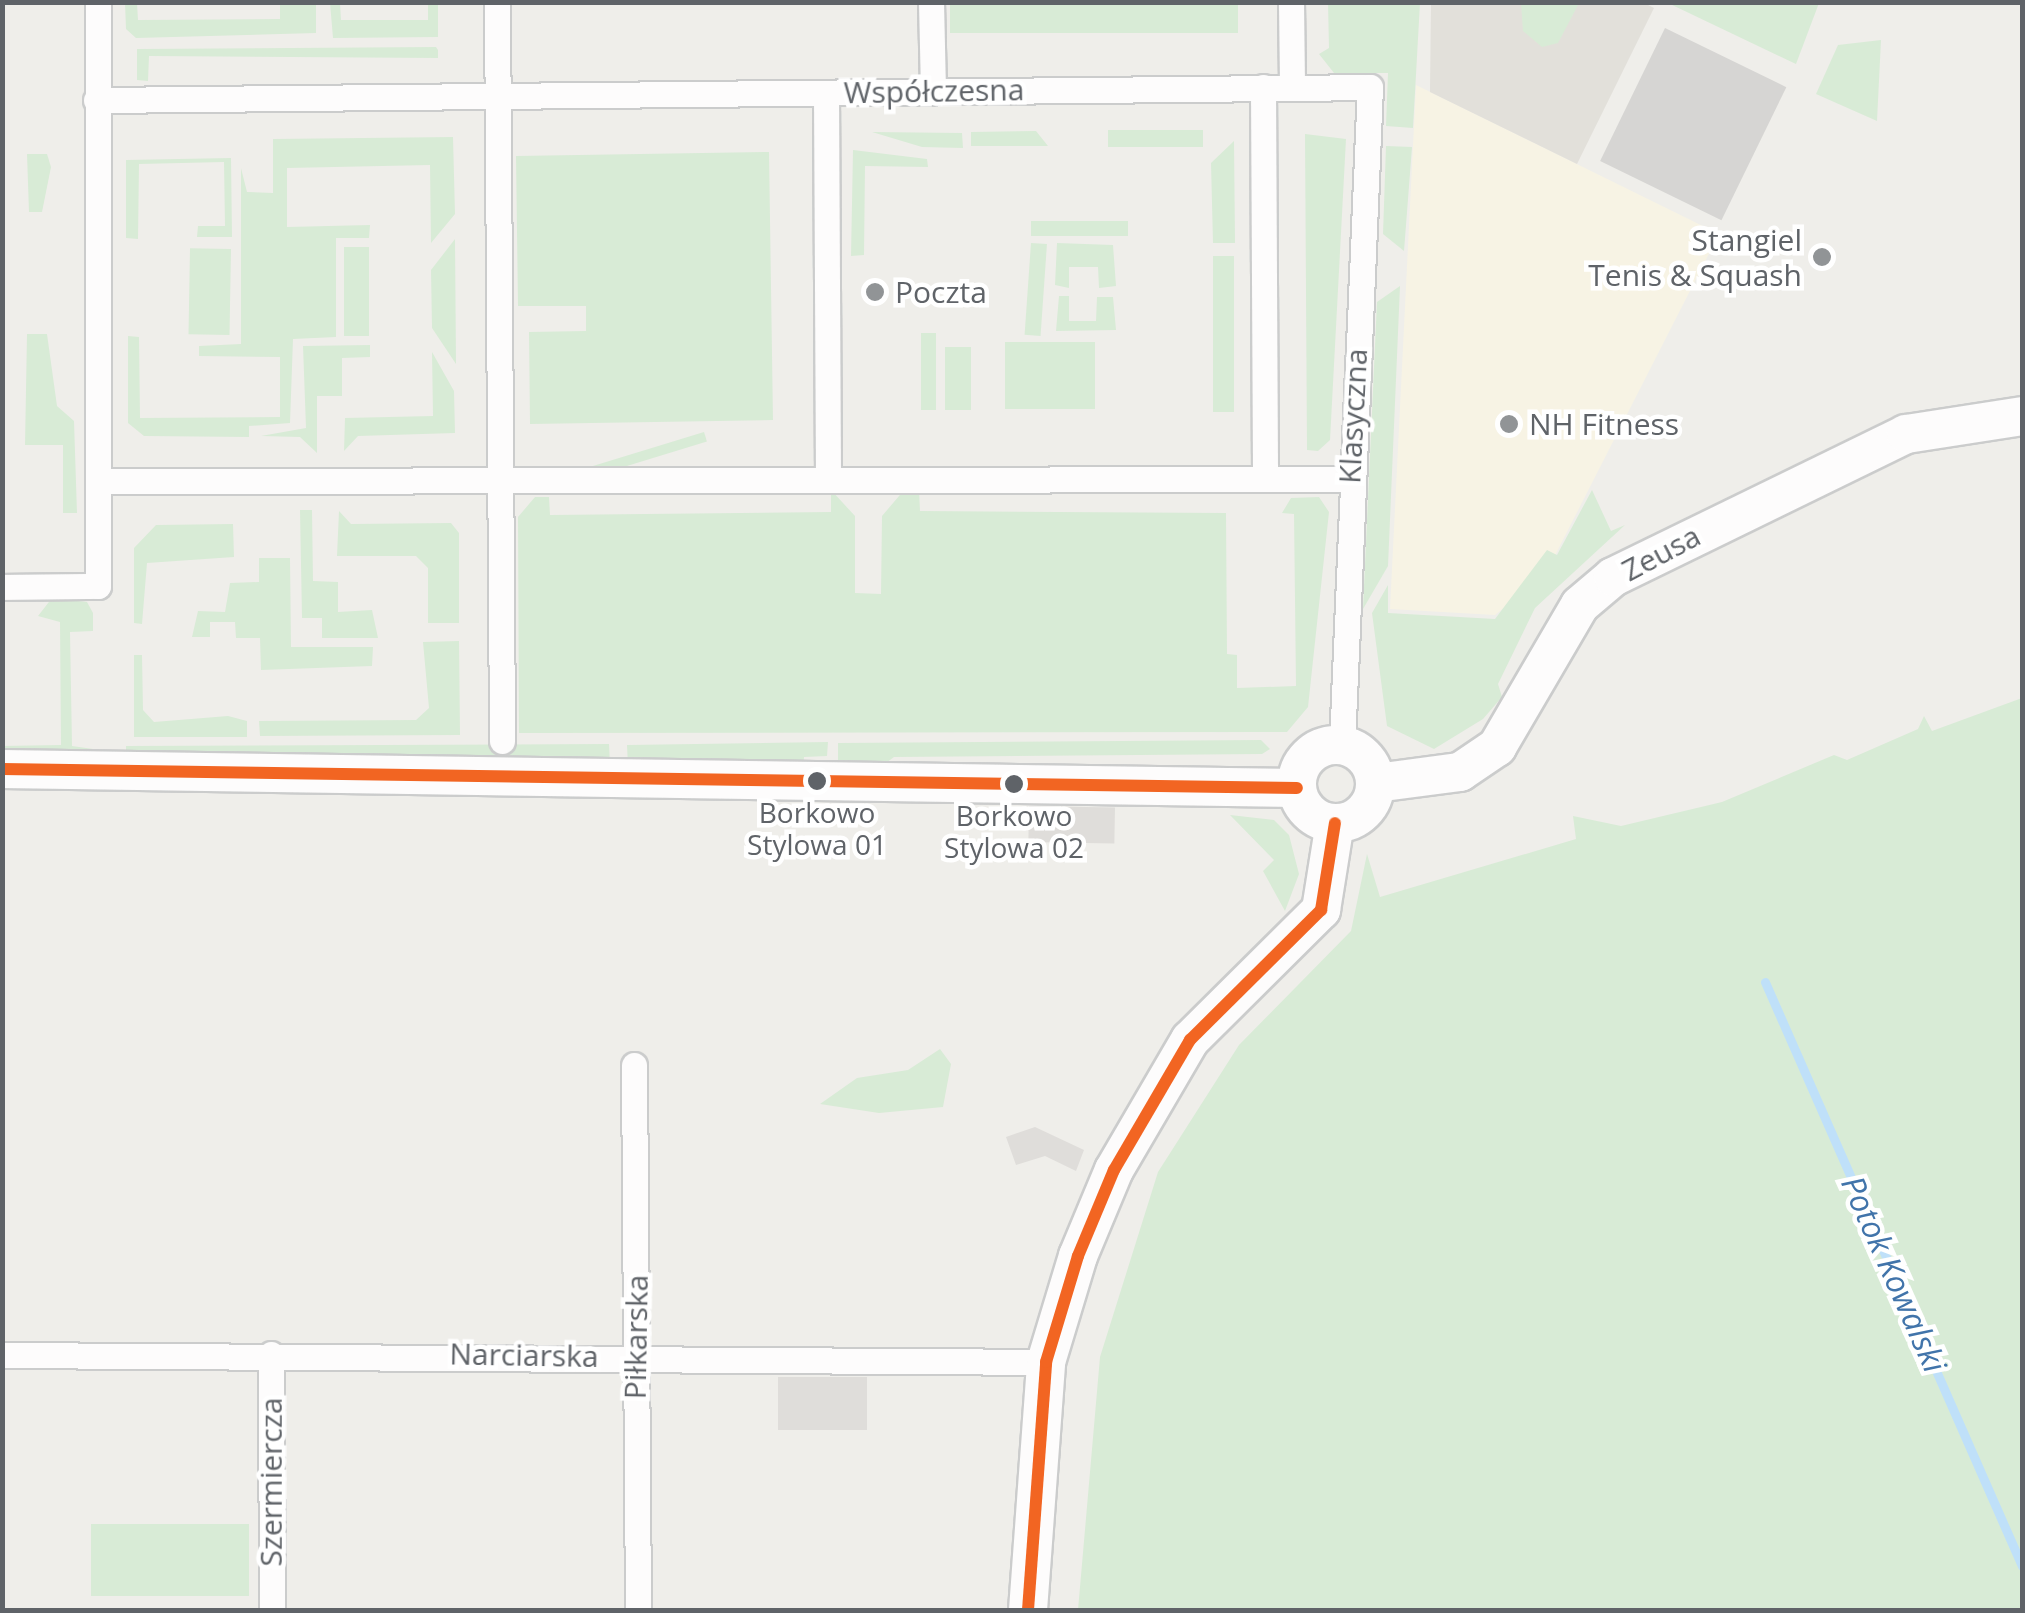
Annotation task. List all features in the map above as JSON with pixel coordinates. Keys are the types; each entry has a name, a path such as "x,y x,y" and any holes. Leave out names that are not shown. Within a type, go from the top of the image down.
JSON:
{"street":[{"path":"2,587 98,586 98,2"},
{"path":"497,2 504,480 502,740"},
{"path":"931,2 933,89"},
{"path":"1291,2 1292,87"},
{"path":"1263,87 1264,477"},
{"name":"Współczesna","path":"96,100 1370,87"},
{"name":"Klasyczna","path":"1342,745 1349,479 1370,87"},
{"path":"826,93 828,479"},
{"name":"Zeusa","path":"1376,783 1460,772 1497,746 1580,605 1614,577 1906,434 2022,416"},
{"path":"101,481 1349,479"},
{"path":"1342,745 1366,758 1376,783 1364,812 1335,823 1310,813 1297,788 1309,756 1342,745"},
{"path":"2,769 1297,788"},
{"path":"1028,1610 1046,1362 1078,1256 1157,1087 1190,1040 1321,910 1335,823"},
{"name":"Piłkarska","path":"634,1064 638,1610"},
{"name":"Szermiercza","path":"271,1354 272,1610"},
{"name":"Narciarska","path":"2,1355 635,1356 1046,1362"}],"shaded area":[{"path":"1642,2 1654,8 1577,164 1430,92 1431,3"},
{"path":"1416,85 1719,234 1545,575 1495,615 1390,609"},
{"path":"1029,806 1115,808 1114,843 1028,842"},
{"path":"1035,1127 1084,1150 1076,1171 1045,1156 1016,1165 1006,1137"},
{"path":"778,1377 867,1377 867,1430 778,1430"}],"green space":[{"path":"125,3 137,3 138,20 280,19 280,3 316,3 316,33 136,38 126,29"},
{"path":"330,3 340,3 341,20 428,20 428,3 438,3 438,37 333,38"},
{"path":"950,3 1238,3 1238,33 950,33"},
{"path":"1328,3 1420,3 1413,128 1386,126 1388,73 1334,73 1319,54 1329,48"},
{"path":"1521,3 1578,5 1558,43 1542,47 1523,31"},
{"path":"1668,3 1819,3 1796,64"},
{"path":"1881,40 1877,121 1816,94 1838,45"},
{"path":"436,47 438,58 149,56 148,81 137,80 137,49"},
{"path":"1108,130 1203,130 1203,147 1108,147"},
{"path":"1036,131 1048,146 971,146 971,132"},
{"path":"872,132 962,133 963,148 922,147"},
{"path":"1305,134 1346,139 1330,440 1318,451 1307,450"},
{"path":"453,137 455,214 431,243 430,165 287,168 287,227 370,225 369,238 336,238 336,337 293,339 290,423 249,426 249,437 144,436 128,423 128,336 139,337 140,418 280,417 280,357 199,356 199,346 241,344 241,168 247,192 273,193 273,139"},
{"path":"1234,141 1235,243 1213,243 1211,163"},
{"path":"1386,146 1412,147 1404,251 1383,234"},
{"path":"853,150 927,159 928,167 865,166 864,255 851,256"},
{"path":"769,152 773,420 530,424 529,332 586,331 586,306 518,306 516,156"},
{"path":"27,154 47,154 51,167 42,212 29,212"},
{"path":"231,158 232,237 197,237 198,226 225,226 224,162 139,164 138,239 126,238 126,160"},
{"path":"1031,221 1128,221 1128,236 1031,236"},
{"path":"455,239 456,364 432,328 431,270"},
{"path":"1031,243 1047,244 1041,336 1025,335"},
{"path":"1057,243 1113,245 1116,286 1099,288 1098,267 1069,267 1069,288 1055,285"},
{"path":"344,247 369,247 369,336 344,336"},
{"path":"190,248 231,249 229,335 189,334"},
{"path":"1213,256 1234,256 1234,412 1213,412"},
{"path":"1400,286 1388,566 1363,609 1377,302"},
{"path":"1059,296 1069,296 1069,321 1096,321 1097,297 1113,297 1116,330 1056,331"},
{"path":"921,333 936,333 936,410 921,410"},
{"path":"27,334 47,334 57,406 74,421 77,513 63,513 63,445 25,445"},
{"path":"1005,342 1095,342 1095,409 1005,409"},
{"path":"370,345 370,357 342,358 342,396 317,396 317,453 300,437 261,436 306,428 303,346"},
{"path":"945,347 971,347 971,410 945,410"},
{"path":"432,352 454,391 455,433 358,436 344,451 345,418 433,416"},
{"path":"704,432 707,442 562,486 559,476"},
{"path":"905,489 919,489 920,511 1226,513 1227,654 1237,655 1237,688 1296,686 1294,514 1282,513 1291,498 1319,497 1329,512 1308,707 1287,732 519,733 518,517 535,497 549,497 550,515 831,512 831,490 855,516 855,593 881,594 882,516"},
{"path":"1592,490 1611,531 1625,525 1535,608 1498,684 1502,697 1483,719 1434,749 1387,726 1372,613 1388,585 1388,613 1495,619 1547,550 1557,555"},
{"path":"300,510 312,510 313,581 338,582 338,612 372,610 378,638 322,638 322,618 302,618"},
{"path":"339,511 351,524 451,523 459,533 459,623 428,623 428,568 416,556 337,556"},
{"path":"233,524 234,557 147,563 142,624 134,623 134,548 156,525"},
{"path":"259,558 290,558 291,647 373,647 372,666 261,670 260,638 236,638 235,622 210,622 210,637 192,637 198,611 225,612 230,583 259,582"},
{"path":"52,598 87,602 93,613 93,631 70,632 72,746 93,749 3,754 2,746 61,745 60,622 38,616"},
{"path":"459,641 460,735 260,736 259,721 416,720 429,708 423,642"},
{"path":"134,655 142,655 143,710 154,722 228,716 247,721 247,737 134,737"},
{"path":"2022,698 2022,1610 1078,1610 1100,1357 1158,1172 1239,1045 1351,931 1367,854 1380,897 1576,839 1573,816 1621,826 1722,802 1834,755 1847,760 1918,729 1924,716 1932,731"},
{"path":"1261,740 1270,749 1262,754 894,757 878,769 838,770 838,743"},
{"path":"828,742 827,756 804,757 803,768 628,766 627,745"},
{"path":"609,744 610,765 126,758 126,746"},
{"path":"1230,815 1274,820 1289,835 1299,874 1285,911 1263,871 1274,860"},
{"path":"940,1049 951,1064 943,1107 879,1113 820,1104 857,1078 908,1070"},
{"path":"91,1524 249,1524 249,1596 91,1596"}],"building":[{"path":"1665,28 1786,87 1721,220 1600,161"}],"waterway":[{"name":"Potok Kowalski","path":"1765,982 2022,1566"}],"transit line":[{"path":"2,769 1297,788"},
{"path":"1028,1610 1046,1362 1078,1256 1114,1170 1190,1040 1321,910 1335,823"}],"place":[{"name":"Stangiel Tenis & Squash","path":"1822,257"},
{"name":"Poczta","path":"875,292"},
{"name":"NH Fitness","path":"1509,424"},
{"name":"Borkowo Stylowa 01","path":"817,781"},
{"name":"Borkowo Stylowa 02","path":"1014,784"}]}
